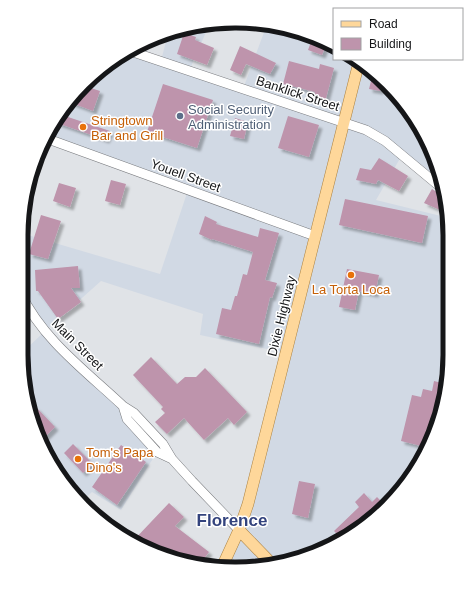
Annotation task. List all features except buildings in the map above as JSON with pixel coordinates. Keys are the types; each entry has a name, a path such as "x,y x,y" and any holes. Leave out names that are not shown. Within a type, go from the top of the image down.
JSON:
{"main road":[{"name":"Dixie Highway","path":"224,562 239,530 261,455 358,68"},
{"path":"239,530 267,559"}],"street":[{"name":"Banklick Street","path":"137,53 366,130 384,141 436,184"},
{"name":"Youell Street","path":"51,140 315,236"},
{"name":"Main Street","path":"28,306 52,339 123,406 127,419 156,452 172,459 239,530"}],"shaded area":[{"path":"207,30 189,71 243,89 265,30 289,35 327,49 333,52 333,60 346,60 351,63 372,79 392,99 408,120 422,144 436,182 436,184 402,155 376,200 442,216 443,368 436,408 422,446 408,470 392,491 372,511 351,527 327,541 289,555 249,562 224,562 239,530 286,353 200,335 203,314 101,281 45,331 28,304 28,235 160,274 188,190 51,140 63,120 79,99 109,71 136,54 161,61 166,40 195,32"},
{"path":"45,331 123,406 157,452 121,510 92,492 86,498 63,470 49,446 39,421 32,395 28,368 28,347"}],"place":[{"name":"Social Security Administration","path":"180,116"},
{"name":"Stringtown Bar and Grill","path":"83,127"},
{"name":"La Torta Loca","path":"351,275"},
{"name":"Tom's Papa Dino's","path":"78,459"}],"district":[{"name":"Florence","path":"232,520"}]}
